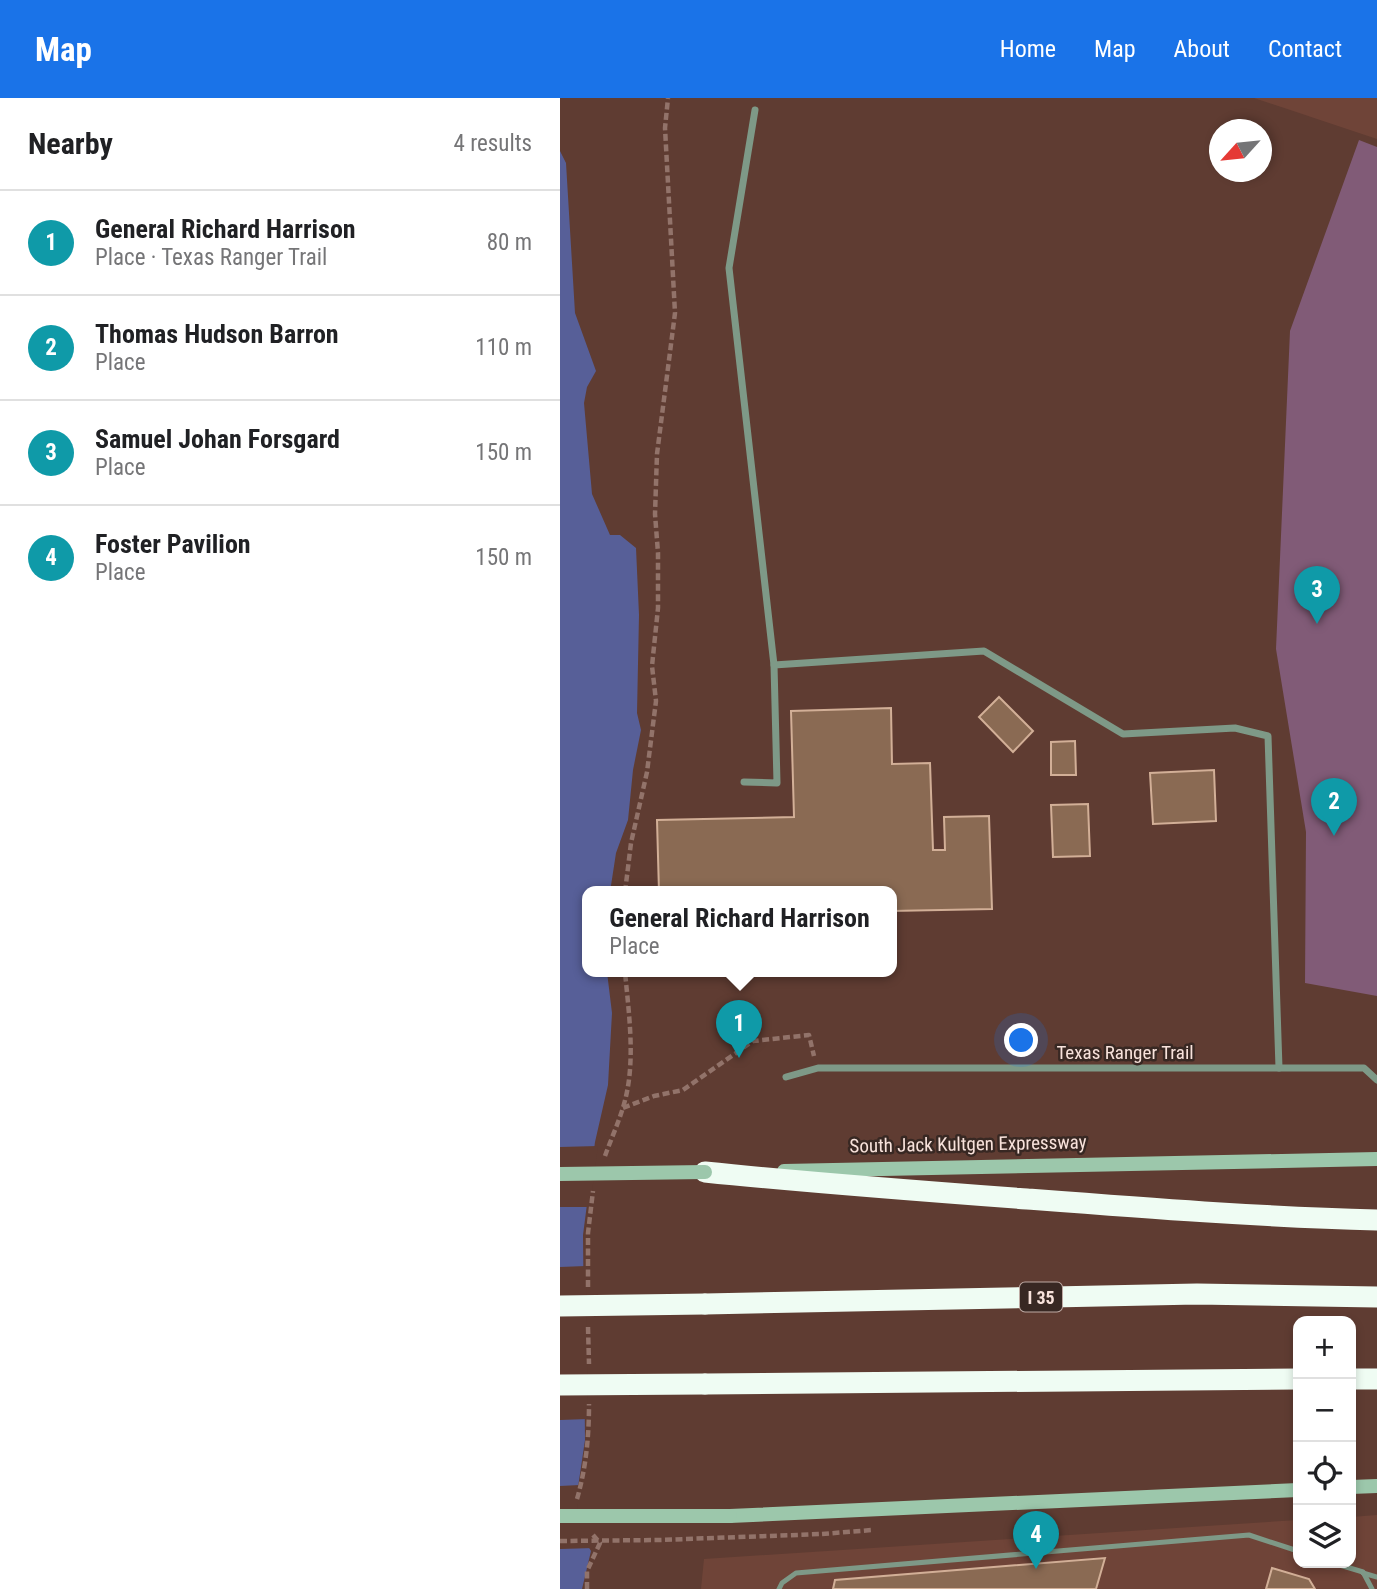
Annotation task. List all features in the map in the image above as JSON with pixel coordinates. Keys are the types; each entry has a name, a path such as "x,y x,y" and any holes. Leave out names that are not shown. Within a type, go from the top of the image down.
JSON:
{"highway":[{"path":"705,1172 880,1189 1296,1218 1377,1220"},
{"name":"I 35","path":"560,1306 1197,1294 1377,1297"},
{"path":"560,1385 1293,1379"},
{"path":"1356,1379 1377,1379"}],"main road":[{"name":"South Jack Kultgen Expressway","path":"560,1174 1377,1158"},
{"path":"1356,1487 1377,1486"},
{"path":"560,1516 730,1516 1293,1490"}],"street":[{"path":"744,782 777,783 774,665 729,268 755,110"},
{"path":"774,665 984,651 1123,734 1235,728 1268,736 1279,1068"},
{"name":"Texas Ranger Trail","path":"786,1077 818,1068 1364,1068 1377,1080"}],"lane":[{"path":"779,1589 782,1583 796,1573 1249,1535 1293,1549"},
{"path":"1350,1568 1377,1577"},
{"path":"1363,1572 1372,1589"}],"path":[{"path":"626,886 631,843 647,772 656,701 652,666 659,594 655,514 657,454 675,313 665,128 668,98"},
{"path":"601,1165 622,1109 629,1073 630,1042 625,977"},
{"path":"622,1109 654,1096 683,1090 753,1041 809,1035 818,1068"},
{"path":"588,1299 588,1233 594,1188"},
{"path":"589,1326 589,1366"},
{"path":"576,1501 584,1475 589,1433 589,1393"},
{"path":"585,1525 600,1543 587,1571 587,1589"},
{"path":"560,1541 822,1534"}],"shaded area":[{"path":"1254,98 1377,98 1377,139"},
{"path":"1359,140 1377,147 1377,996 1305,983 1306,832 1276,649 1290,331"},
{"path":"1377,1515 1377,1589 701,1589 704,1559 1293,1520 1293,1568 1356,1568 1356,1517"}],"water":[{"path":"560,151 566,163 575,313 596,371 587,387 584,403 592,494 610,535 620,535 636,548 639,615 637,713 641,730 633,770 628,820 616,853 611,886 582,886 582,977 608,977 612,1013 608,1085 595,1142 583,1235 585,1440 573,1521 591,1551 582,1589 560,1589"}],"pier":[{"path":"598,1146 590,1207 560,1207 560,1147"},
{"path":"586,1266 588,1419 560,1420 560,1267"},
{"path":"580,1485 576,1520 594,1548 560,1549 560,1486"}],"building":[{"path":"999,697 1033,731 1013,752 979,717"},
{"path":"891,708 892,764 930,763 933,850 945,850 944,817 989,816 992,909 897,911 897,886 659,886 657,820 794,817 791,711"},
{"path":"1075,741 1076,775 1051,775 1051,742"},
{"path":"1214,770 1216,821 1153,824 1150,773"},
{"path":"1088,804 1090,856 1053,857 1051,805"},
{"path":"1105,1558 1096,1589 833,1589 835,1580"},
{"path":"1272,1568 1309,1579 1315,1589 1266,1589"}],"place":[{"name":"Samuel Johan Forsgard","path":"1317,624"},
{"name":"Thomas Hudson Barron","path":"1334,836"},
{"name":"General Richard Harrison","path":"739,1058"},
{"name":"Foster Pavilion","path":"1036,1569"}]}
